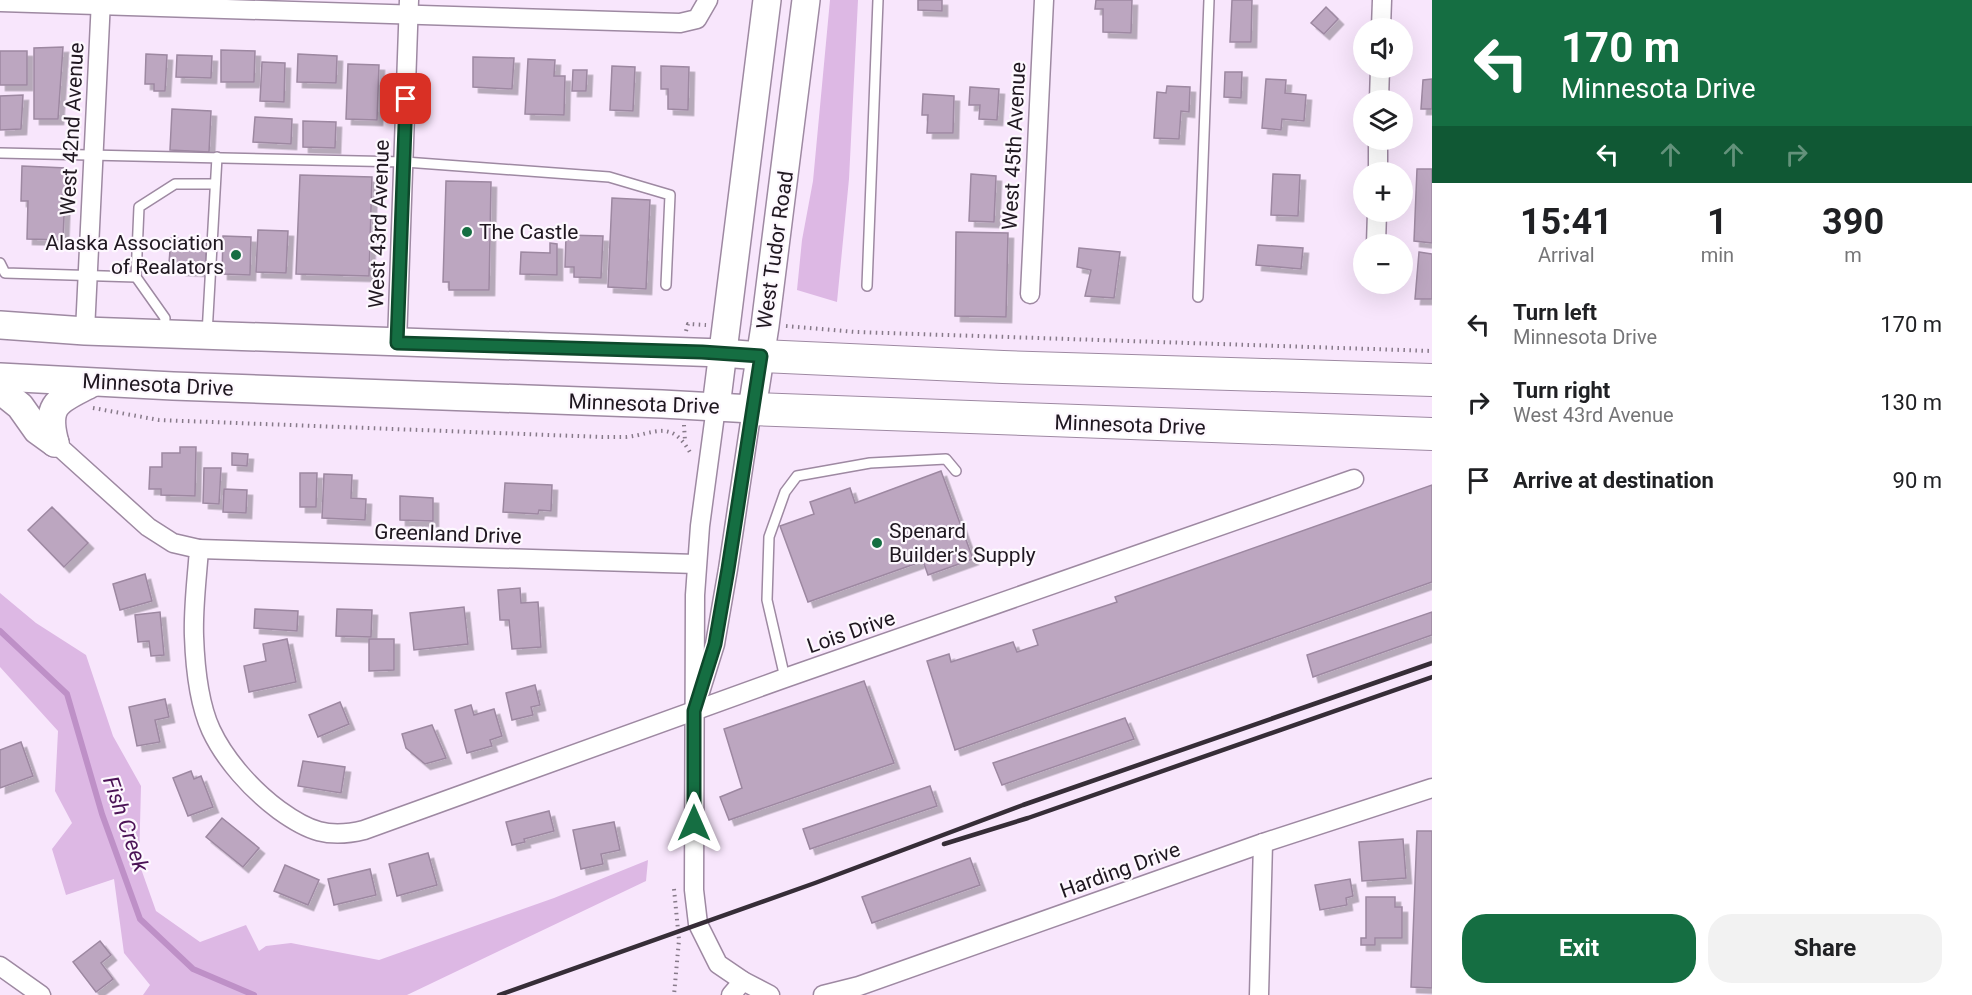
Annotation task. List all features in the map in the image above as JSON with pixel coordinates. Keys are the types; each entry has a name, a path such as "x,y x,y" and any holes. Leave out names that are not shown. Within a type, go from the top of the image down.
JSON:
{"highway":[{"path":"761,356 1003,367 1432,380"},
{"name":"Minnesota Drive","path":"752,409 1319,432 1432,434"}],"main road":[{"name":"West Tudor Road","path":"716,407 767,0"},
{"name":"West Tudor Road","path":"752,409 761,356 806,0"},
{"path":"0,325 206,336 761,356"},
{"name":"Minnesota Drive","path":"0,377 92,395 752,409"},
{"path":"0,390 20,406 37,430 55,443"},
{"path":"55,443 50,420 60,400 92,395"}],"street":[{"path":"0,2 409,7 680,23 697,19 708,0"},
{"name":"West 45th Avenue","path":"1030,294 1044,0"},
{"path":"1381,18 1382,0"},
{"name":"West 42nd Avenue","path":"85,331 101,3"},
{"name":"West 43rd Avenue","path":"397,343 409,7"},
{"name":"West Tudor Road","path":"716,407 696,564 694,890 698,924 718,964 737,988"},
{"name":"West Tudor Road","path":"694,711 715,644 752,409"},
{"name":"Greenland Drive","path":"55,443 148,528 173,543 199,549 696,564"},
{"name":"Lois Drive","path":"199,549 194,633 195,663 211,730 226,755 270,803 294,821 316,831 333,835 364,830 785,678 1354,479"},
{"name":"Harding Drive","path":"823,995 859,986 1263,843 1432,788"},
{"path":"1259,995 1263,843"},
{"path":"0,966 41,995"},
{"path":"737,988 770,995"}],"lane":[{"path":"867,286 878,0"},
{"path":"1198,297 1209,0"},
{"path":"0,153 405,162 609,177 670,195 666,285"},
{"path":"206,336 217,157"},
{"path":"164,334 165,318 136,277 139,207 175,184 215,184"},
{"path":"0,263 4,273 136,277"},
{"path":"785,678 766,600 769,537 785,492 797,476 870,463 946,459 956,471"}],"path":[{"path":"807,327 818,330 856,332 1432,351"},
{"path":"92,395 159,420 602,437 626,437 655,430 666,430 685,442 692,454 693,463"}],"shaded area":[{"path":"830,0 858,0 849,179 837,302 797,290 802,240 813,181"},
{"path":"0,593 36,623 86,655 113,736 141,786 139,863 156,911 200,942 246,925 259,951 266,946 291,943 379,960 554,898 648,860 646,881 407,995 143,995 150,985 124,953 114,879 66,895 52,849 72,823 55,791 58,731 0,667"}],"building":[{"path":"918,0 942,0 942,11 918,10"},
{"path":"1096,0 1132,0 1131,33 1103,32 1103,9 1095,9"},
{"path":"1232,0 1252,0 1251,42 1230,42"},
{"path":"1326,7 1338,19 1324,34 1311,23"},
{"path":"63,47 58,119 34,119 34,48"},
{"path":"221,50 255,51 254,82 221,82"},
{"path":"0,51 27,51 27,85 0,85"},
{"path":"146,54 167,55 165,91 154,91 154,84 145,84"},
{"path":"298,54 337,56 336,83 297,82"},
{"path":"177,55 212,56 211,78 176,77"},
{"path":"473,57 514,58 512,89 473,87"},
{"path":"528,59 555,60 554,76 565,76 564,115 525,114"},
{"path":"262,62 285,63 284,102 260,101"},
{"path":"348,64 379,65 377,120 346,119"},
{"path":"612,66 635,67 633,111 610,110"},
{"path":"661,66 689,67 688,110 668,109 668,89 661,89"},
{"path":"573,70 587,70 586,91 572,91"},
{"path":"1225,72 1242,72 1241,98 1224,97"},
{"path":"1266,79 1286,80 1285,93 1306,95 1304,121 1282,119 1281,130 1262,128"},
{"path":"1432,79 1432,109 1421,109 1423,80"},
{"path":"1167,86 1190,87 1189,112 1181,111 1179,139 1154,138 1157,92 1166,93"},
{"path":"970,87 999,89 997,120 979,119 980,105 969,105"},
{"path":"923,94 954,96 953,133 927,133 928,115 922,115"},
{"path":"23,95 21,129 0,130 0,96"},
{"path":"172,109 211,111 209,152 170,150"},
{"path":"255,117 292,119 291,144 253,142"},
{"path":"303,121 336,122 335,148 303,147"},
{"path":"22,166 66,168 63,240 27,239 28,201 21,201"},
{"path":"1417,169 1432,169 1432,243 1414,241"},
{"path":"971,174 996,176 994,222 969,221"},
{"path":"1273,174 1300,175 1298,216 1271,215"},
{"path":"300,175 372,177 369,276 296,274"},
{"name":"The Castle","path":"446,181 491,182 489,290 449,290 449,282 443,282"},
{"path":"612,198 650,200 646,289 608,287"},
{"path":"258,230 288,231 286,273 256,272"},
{"path":"956,232 1008,233 1006,317 955,316"},
{"path":"566,235 603,236 601,278 574,277 574,267 565,267"},
{"name":"Alaska Association of Realators","path":"223,236 251,237 250,275 222,274"},
{"path":"171,238 207,240 205,271 181,270 181,263 169,263"},
{"path":"550,243 557,244 557,275 520,274 521,252 550,253"},
{"path":"1258,245 1303,248 1301,269 1256,265"},
{"path":"1079,248 1120,252 1114,298 1085,296 1091,270 1077,267"},
{"path":"1419,252 1432,254 1432,299 1415,299"},
{"path":"180,447 196,447 195,496 161,495 161,489 149,489 150,467 162,467 162,453 180,453"},
{"path":"232,453 248,454 247,466 232,465"},
{"path":"204,468 221,468 219,504 203,503"},
{"name":"Spenard Builder's Supply","path":"941,471 973,559 928,575 923,561 808,602 780,526 814,514 810,502 850,488 855,503"},
{"path":"300,473 317,473 316,507 300,507"},
{"path":"324,474 352,475 351,498 366,499 365,520 322,518"},
{"path":"505,483 552,485 551,511 539,510 538,514 503,512"},
{"path":"1432,485 1432,582 955,750 927,661 949,654 951,662 1013,642 1017,652 1038,645 1033,630 1117,602 1115,597"},
{"path":"224,489 247,490 246,513 223,512"},
{"path":"400,496 433,498 433,521 400,520"},
{"path":"52,507 88,543 64,567 28,530"},
{"path":"145,574 152,601 120,610 113,584"},
{"path":"520,588 521,603 538,602 541,647 512,649 509,620 500,620 498,590"},
{"path":"464,607 468,644 414,650 410,613"},
{"path":"255,609 298,611 297,631 254,628"},
{"path":"337,609 372,610 371,637 336,636"},
{"path":"160,612 164,655 151,656 149,641 138,642 135,615"},
{"path":"1432,612 1432,635 1313,677 1307,655"},
{"path":"287,639 296,682 249,692 244,666 266,661 263,644"},
{"path":"369,639 394,639 394,670 369,671"},
{"path":"864,681 894,763 729,820 720,797 742,788 724,729"},
{"path":"535,685 540,705 531,707 533,715 512,720 506,693"},
{"path":"165,699 169,717 155,720 160,742 137,746 129,707"},
{"path":"340,702 349,724 318,737 309,715"},
{"path":"471,705 474,715 494,709 502,736 490,740 492,746 467,753 455,710"},
{"path":"1125,718 1134,739 1002,785 993,763"},
{"path":"432,725 446,758 425,764 406,748 402,734"},
{"path":"21,742 33,776 0,788 0,750"},
{"path":"303,761 345,767 341,793 298,786"},
{"path":"191,771 194,779 201,776 213,807 188,816 173,778"},
{"path":"930,786 937,806 810,849 803,829"},
{"path":"549,811 554,831 524,839 525,842 512,845 506,822"},
{"path":"222,818 259,848 243,867 206,837"},
{"path":"614,822 620,850 601,854 603,864 581,869 573,830"},
{"path":"1417,831 1432,831 1432,988 1411,987"},
{"path":"1403,839 1406,878 1362,881 1359,842"},
{"path":"428,853 437,885 397,896 389,864"},
{"path":"970,858 980,885 872,923 862,897"},
{"path":"285,865 319,880 308,905 274,891"},
{"path":"370,869 376,895 334,905 328,879"},
{"path":"1350,879 1353,896 1346,898 1347,905 1320,910 1315,885"},
{"path":"1366,897 1395,897 1395,907 1402,907 1402,938 1375,938 1375,945 1361,945 1361,938 1366,938"},
{"path":"100,941 111,955 101,963 113,979 96,992 73,962"}],"waterway":[{"name":"Fish Creek","path":"0,631 67,694 102,814 140,919 193,969 254,995"}],"railway":[{"path":"499,995 815,883 1023,805 1432,663"},
{"path":"944,844 1028,818 1432,677"}],"place":[{"name":"The Castle","path":"467,232"},
{"name":"Alaska Association of Realators","path":"236,255"},
{"name":"Spenard Builder's Supply","path":"877,543"}],"route":[{"path":"406,99 397,343 702,352 761,356 715,644 694,711 694,823"}]}
